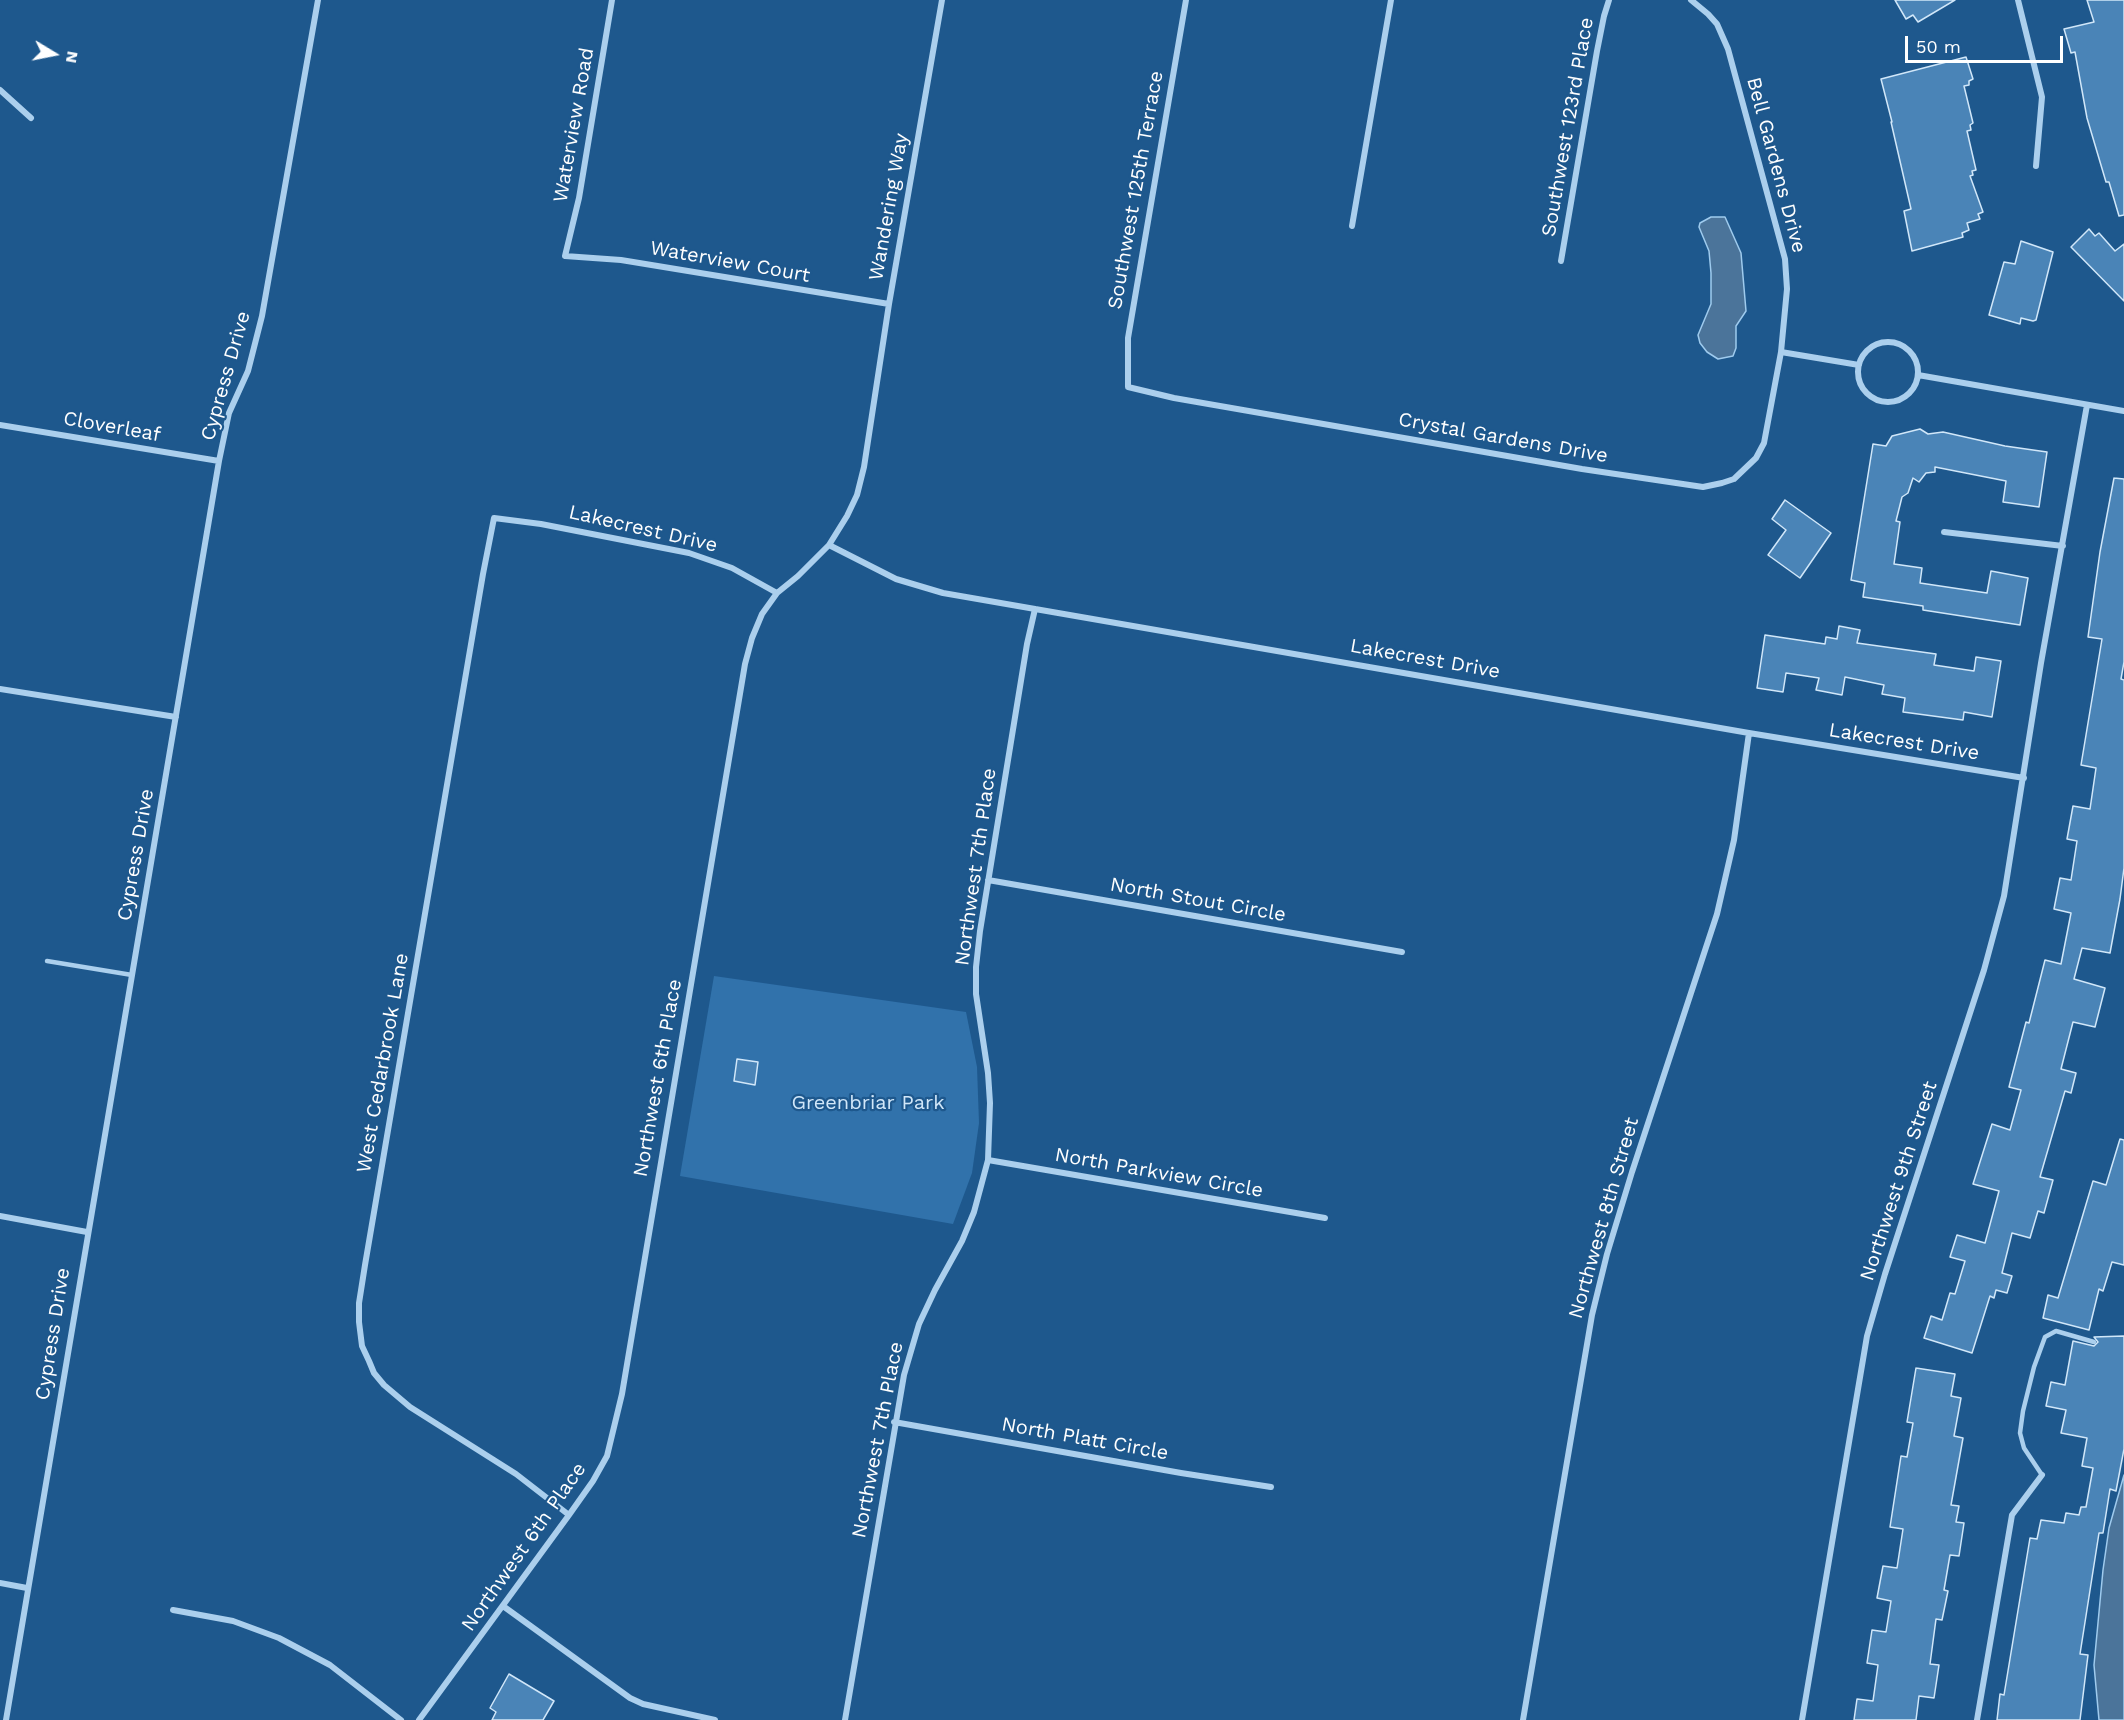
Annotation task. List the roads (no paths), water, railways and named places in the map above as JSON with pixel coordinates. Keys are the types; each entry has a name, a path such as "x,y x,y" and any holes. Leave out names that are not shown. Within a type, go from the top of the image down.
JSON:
{"street":[{"name":"Cypress Drive","path":"6,1720 219,461 229,413 248,371 262,316 318,0"},
{"name":"Waterview Road","path":"565,256 579,198 612,0"},
{"name":"Wandering Way","path":"871,420 942,0"},
{"name":"Southwest 125th Terrace","path":"1128,387 1128,338 1186,0"},
{"path":"1352,226 1391,0"},
{"name":"Southwest 123rd Place","path":"1561,261 1599,40 1609,0"},
{"name":"Bell Gardens Drive","path":"1691,0 1717,24 1728,49 1785,259 1787,289 1781,352"},
{"path":"2018,0 2042,97 2036,166"},
{"path":"0,90 31,118"},
{"name":"Waterview Court","path":"565,256 621,260 889,304"},
{"path":"1887,342 1899,345 1910,352 1917,365 1918,375 1912,390 1903,398 1888,403 1878,401 1866,393 1860,384 1858,372 1865,352 1873,346 1887,342"},
{"name":"Crystal Gardens Drive","path":"1128,387 1174,398 1582,469 1703,487 1734,479 1755,458 1764,443 1781,352"},
{"path":"1781,352 1859,365"},
{"path":"1918,375 2124,411"},
{"name":"Northwest 9th Street","path":"1802,1720 1867,1336 1987,960 2004,896 2042,656 2087,405"},
{"name":"Northwest 6th Place","path":"419,1720 569,1515 602,1464 614,1431 745,664 762,614 777,593 829,545 847,516 857,495 864,467 871,420"},
{"name":"Cloverleaf","path":"0,425 219,461"},
{"name":"Lakecrest Drive","path":"494,518 541,524 689,553 732,568 777,593"},
{"name":"West Cedarbrook Lane","path":"494,518 369,1241 359,1303 359,1322 365,1354 374,1373 384,1385 410,1407 516,1474 569,1515"},
{"path":"1944,532 2062,546"},
{"name":"Lakecrest Drive","path":"829,545 875,570 919,587 1749,733 2024,778"},
{"name":"Northwest 7th Place","path":"844,1720 904,1375 919,1324 934,1290 963,1241 974,1212 988,1160 990,1103 988,1073 976,994 976,968 988,880 1027,644 1035,609"},
{"path":"0,689 176,717"},
{"name":"Northwest 8th Street","path":"1523,1720 1592,1315 1607,1254 1629,1182 1717,914 1734,840 1749,733"},
{"name":"North Stout Circle","path":"988,880 1402,952"},
{"name":"North Parkview Circle","path":"988,1160 1325,1218"},
{"path":"0,1216 87,1232"},
{"name":"North Platt Circle","path":"894,1422 1271,1487"},
{"path":"1977,1720 2012,1515 2042,1475"},
{"path":"0,1582 27,1588"},
{"path":"503,1606 630,1698 650,1706 715,1720"},
{"path":"173,1610 233,1621 279,1638 330,1665 401,1720"}],"lane":[{"path":"48,961 132,975"},
{"path":"2042,1475 2024,1448 2020,1433 2034,1367 2045,1337 2056,1330 2094,1342"}],"park label":[{"name":"Greenbriar Park","path":"868,1103"}]}
